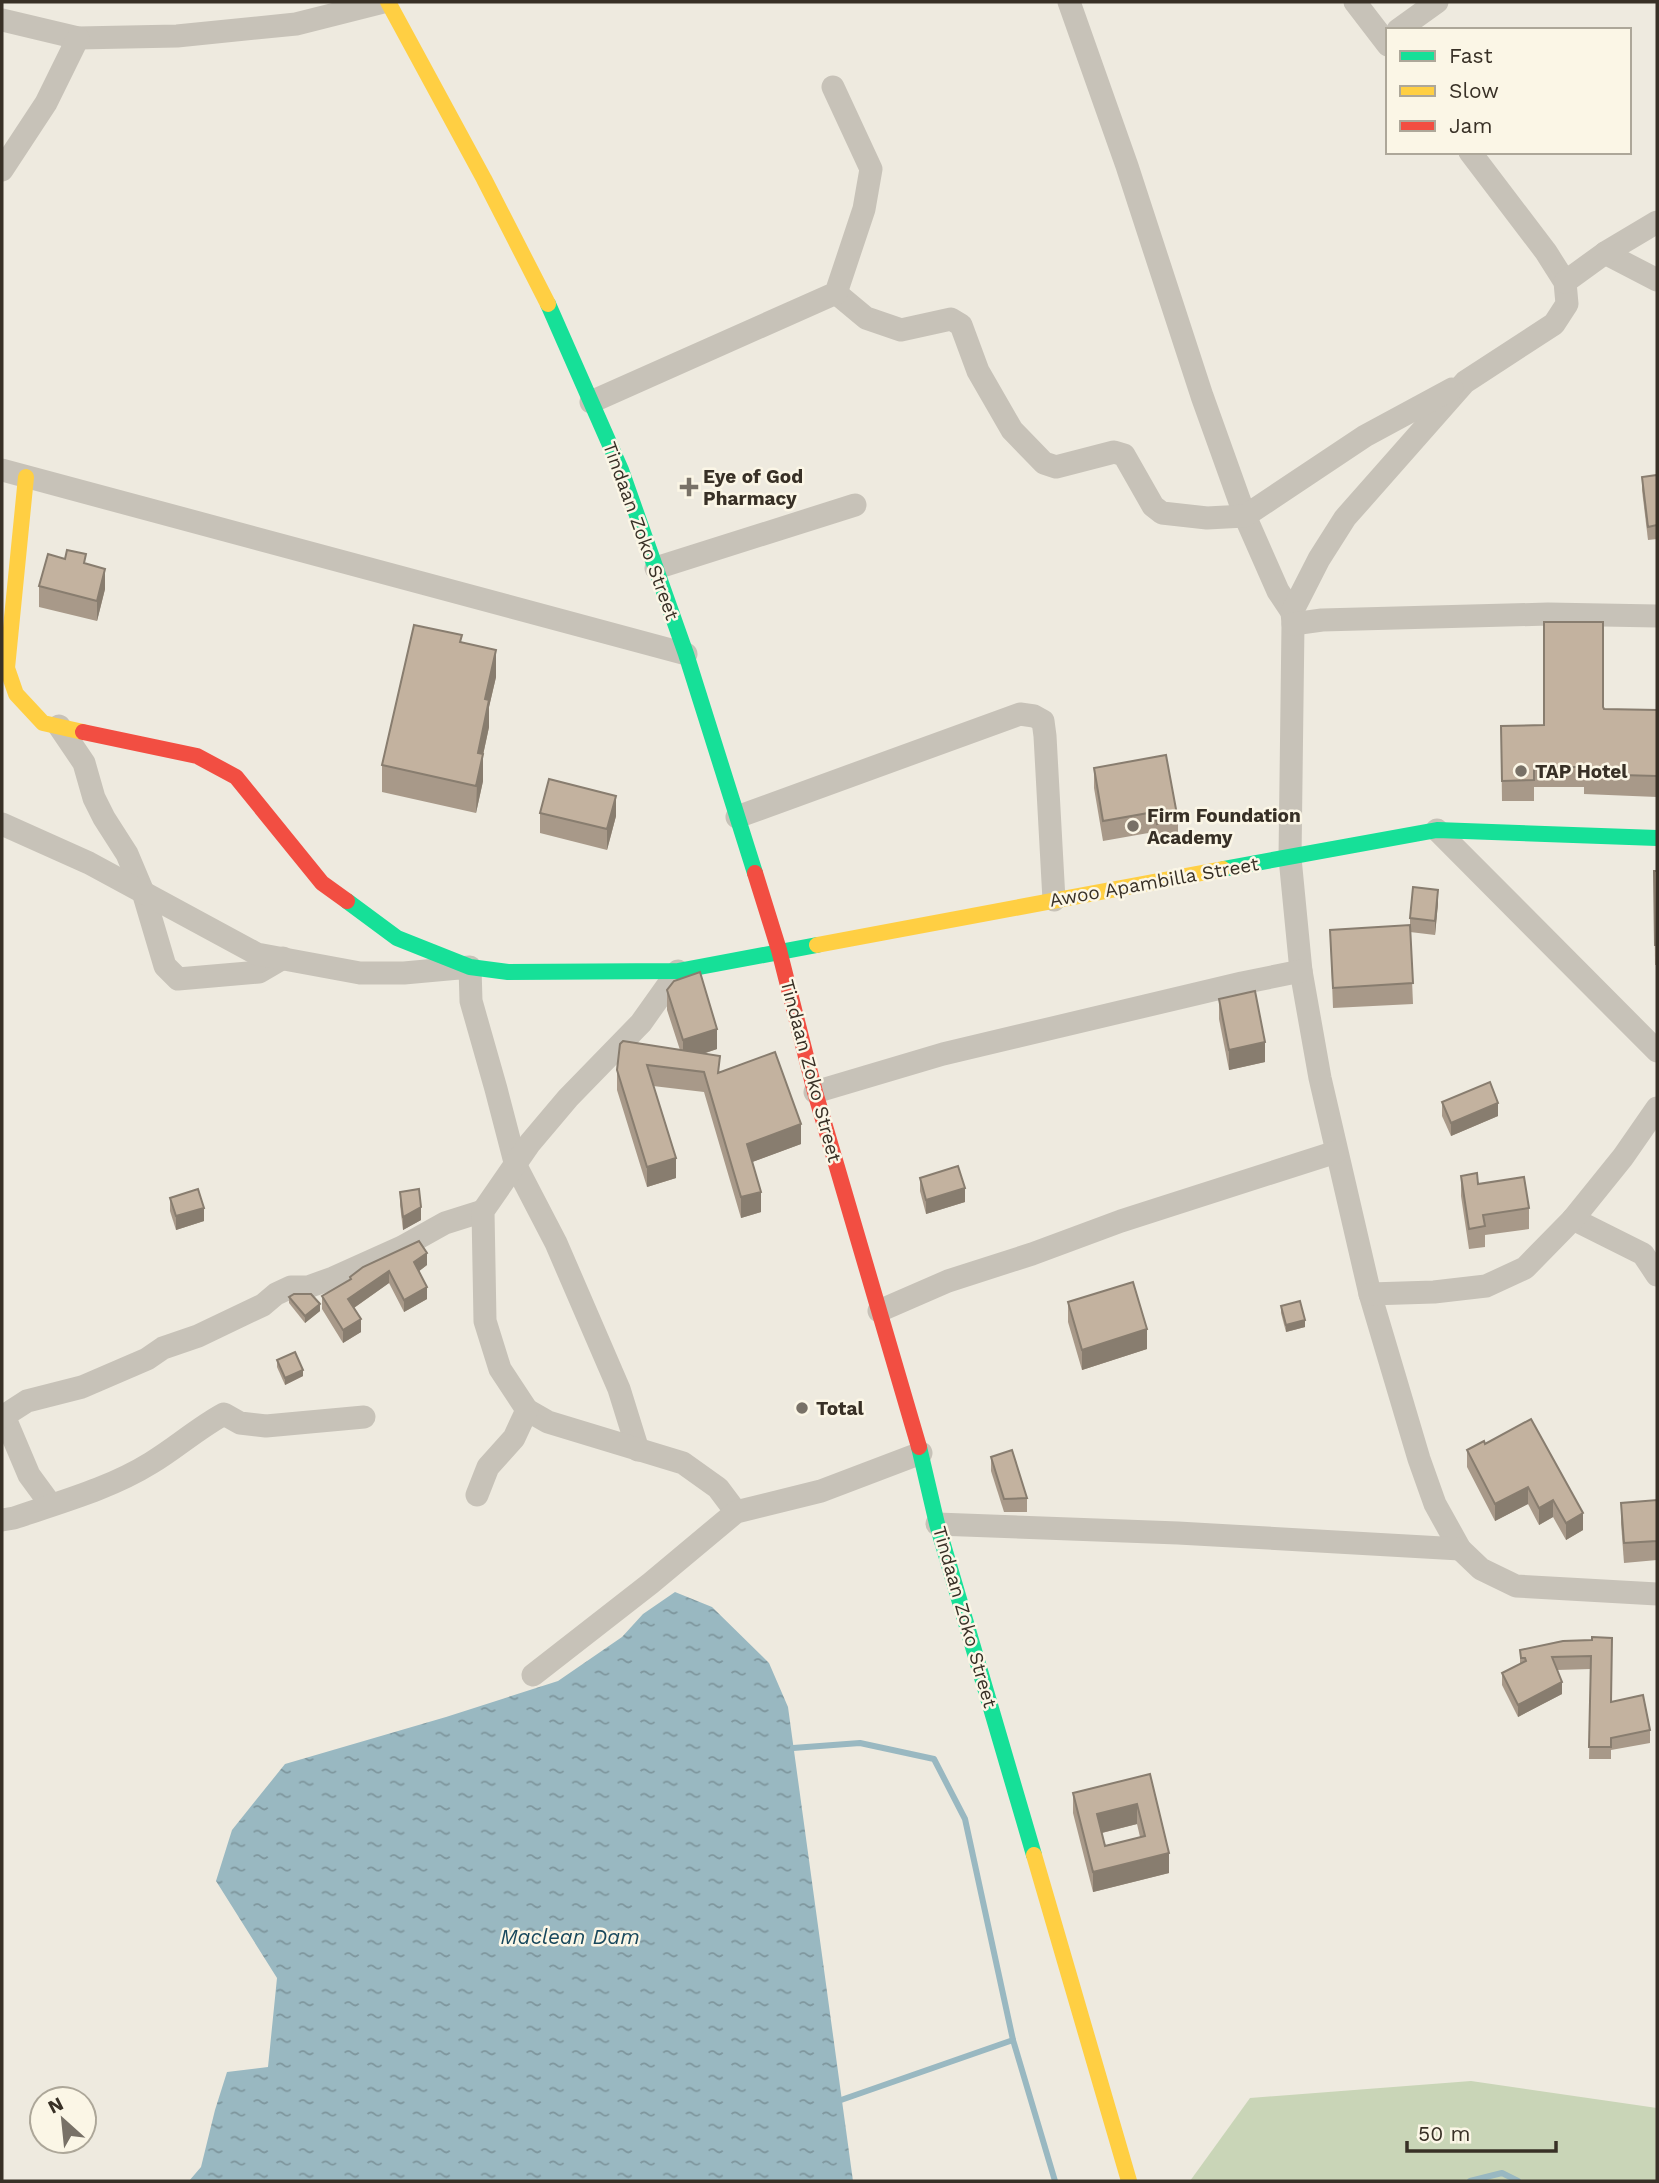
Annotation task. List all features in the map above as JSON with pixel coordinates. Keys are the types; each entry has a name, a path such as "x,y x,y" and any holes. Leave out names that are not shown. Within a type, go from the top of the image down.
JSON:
{"main road":[{"name":"Tindaan Zoko Street","path":"386,2 484,179 548,304 621,470 686,654 779,950 815,1092 921,1453 937,1524 1129,2181"},
{"path":"5,672 26,477"},
{"name":"Awoo Apambilla Street","path":"5,672 16,694 43,723 197,756 236,777 322,883 397,938 470,967 508,972 678,971 779,950 1437,831 1657,838"}],"street":[{"path":"2,20 78,38 177,36 296,24 386,2"},
{"path":"1069,2 1245,516 1292,618"},
{"path":"1355,2 1386,35"},
{"path":"1402,28 1437,2"},
{"path":"2,170 46,103 78,38"},
{"path":"591,402 835,293 864,209 871,169 833,87"},
{"path":"835,293 866,318 901,330 951,319 961,325 978,371 1012,430 1044,463 1056,467 1114,452 1124,455 1153,506 1162,513 1208,518 1245,516 1365,436 1465,382 1554,324 1567,304 1565,282 1546,252 1471,154"},
{"path":"1565,282 1605,253 1657,222"},
{"path":"1605,253 1657,280"},
{"path":"1465,382 1345,518 1319,559 1292,618 1290,858 1301,971 1320,1078 1370,1294 1423,1471 1435,1504 1460,1549 1481,1569 1516,1586 1657,1594"},
{"path":"2,470 686,654"},
{"path":"656,568 855,505"},
{"path":"1292,618 1322,620 1548,614 1657,616"},
{"path":"737,817 1020,714 1034,716 1043,721 1045,736 1054,900"},
{"path":"59,726 84,763 99,808 127,855 142,892 164,966 178,979 259,972 283,958"},
{"path":"2,824 89,863 257,954 359,973 404,973 470,967 471,1001 516,1166 556,1243 619,1389 638,1450"},
{"path":"1437,831 1657,1051"},
{"path":"51,1505 29,1475 3,1416 27,1401 82,1387 147,1359 163,1348 198,1336 263,1306 276,1294 290,1287 308,1287 333,1278 402,1247 446,1223 483,1211 530,1143 568,1098 641,1023 678,971"},
{"path":"815,1092 943,1054 1301,971"},
{"path":"1370,1294 1434,1292 1486,1286 1525,1268 1573,1219 1623,1157 1657,1108"},
{"path":"879,1311 948,1281 1121,1221 1336,1152"},
{"path":"483,1211 485,1321 500,1369 527,1410 548,1422 682,1463 718,1488 736,1512"},
{"path":"1573,1219 1643,1254 1657,1275"},
{"path":"477,1495 488,1467 514,1438 527,1410"},
{"path":"2,1520 91,1492 151,1463 205,1423 224,1414 240,1423 266,1426 364,1417"},
{"path":"533,1675 651,1583 736,1512 821,1491 921,1453"},
{"path":"937,1524 1178,1533 1460,1549"}],"green space":[{"path":"1471,2081 1657,2108 1657,2181 1190,2181 1250,2098"}],"water":[{"name":"Maclean Dam","path":"675,1592 712,1607 769,1663 788,1707 853,2181 189,2181 201,2167 227,2072 268,2067 277,1978 216,1881 232,1830 285,1764 558,1681 622,1637 643,1614"}],"building":[{"path":"1657,475 1657,525 1648,527 1642,477"},
{"path":"67,550 86,554 84,563 105,569 97,601 39,586 48,554 65,559"},
{"path":"1544,622 1603,622 1603,707 1657,710 1657,776 1584,774 1584,767 1534,767 1534,780 1502,781 1501,726 1544,725"},
{"path":"414,625 462,635 460,642 496,650 485,699 489,700 478,753 483,754 476,786 382,765"},
{"path":"1166,755 1178,820 1157,824 1154,812 1103,821 1094,768"},
{"path":"549,779 616,796 607,829 540,813"},
{"path":"1654,871 1657,871 1657,945 1655,945"},
{"path":"1413,887 1438,890 1435,921 1410,918"},
{"path":"1410,925 1413,983 1333,988 1330,930"},
{"path":"700,972 717,1029 683,1040 667,990 674,981"},
{"path":"1255,991 1265,1042 1229,1050 1219,999"},
{"path":"623,1041 720,1056 718,1073 775,1052 801,1124 747,1144 761,1192 741,1197 704,1072 647,1065 676,1158 647,1167 617,1070 620,1044"},
{"path":"1490,1082 1498,1103 1451,1123 1442,1102"},
{"path":"958,1166 965,1188 926,1200 920,1178"},
{"path":"1477,1173 1478,1184 1524,1177 1529,1208 1483,1215 1485,1226 1469,1229 1461,1176"},
{"path":"198,1189 204,1208 176,1216 170,1198"},
{"path":"419,1189 421,1207 403,1217 400,1192"},
{"path":"419,1241 427,1253 414,1262 427,1287 404,1300 389,1271 348,1299 361,1319 343,1330 322,1296 351,1279 350,1277 363,1267"},
{"path":"1133,1282 1147,1329 1082,1350 1068,1302"},
{"path":"294,1294 311,1294 320,1304 305,1316 289,1297"},
{"path":"1300,1301 1305,1320 1286,1325 1281,1306"},
{"path":"295,1352 303,1370 285,1378 277,1360"},
{"path":"1531,1419 1583,1513 1566,1523 1553,1500 1539,1508 1528,1487 1495,1504 1467,1450 1484,1441 1485,1444"},
{"path":"1012,1450 1027,1498 1004,1499 991,1457"},
{"path":"1657,1500 1657,1541 1624,1543 1621,1503"},
{"path":"1592,1637 1612,1638 1611,1702 1643,1695 1650,1730 1611,1738 1611,1747 1589,1747 1591,1656 1552,1657 1562,1682 1518,1705 1502,1673 1526,1661 1521,1658 1520,1650 1563,1641 1592,1640"},
{"path":"1150,1774 1169,1853 1093,1872 1073,1793","holes":["1137,1804 1145,1836 1105,1846 1097,1814"]}],"waterway":[{"path":"793,1748 860,1743 934,1759 965,1819 1013,2040 1055,2181"},
{"path":"841,2100 1013,2040"},
{"path":"1470,2181 1502,2173 1518,2181"}],"traffic: fast":[{"path":"548,304 621,470 686,654 755,873"},
{"path":"1223,869 1437,830 1657,838"},
{"path":"347,901 397,938 470,967 508,972 678,971 817,945"},
{"path":"919,1447 937,1524 1034,1855"}],"traffic: slow":[{"path":"388,2 548,304"},
{"path":"26,477 7,668 16,694 43,723 83,732"},
{"path":"817,945 1223,869"},
{"path":"1034,1855 1129,2181"}],"traffic: jam":[{"path":"83,732 197,756 236,777 322,883 347,901"},
{"path":"755,873 779,950 815,1092 919,1447"}],"place":[{"name":"Eye of God Pharmacy","path":"689,487"},
{"name":"TAP Hotel","path":"1521,771"},
{"name":"Firm Foundation Academy","path":"1133,826"},
{"name":"Total","path":"802,1408"}]}
